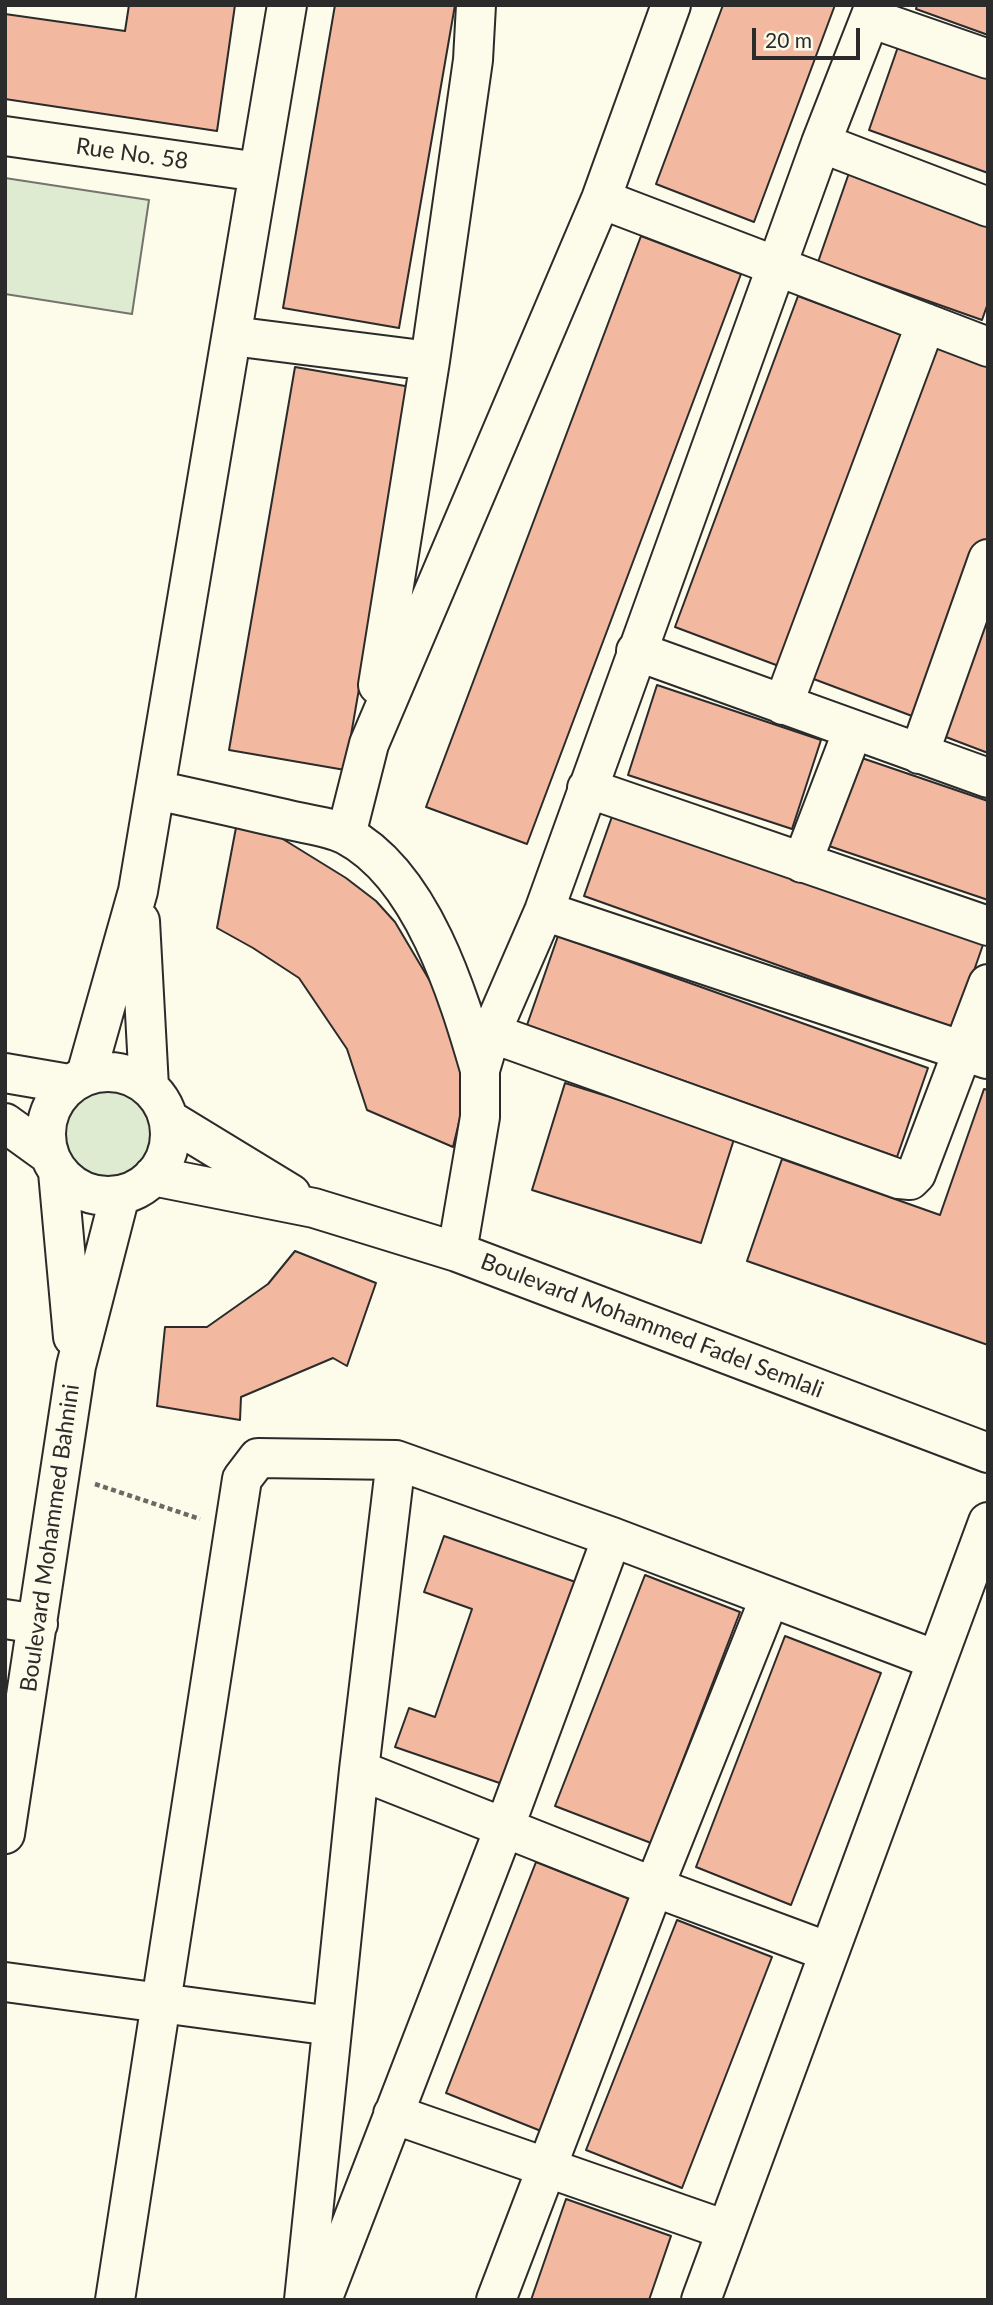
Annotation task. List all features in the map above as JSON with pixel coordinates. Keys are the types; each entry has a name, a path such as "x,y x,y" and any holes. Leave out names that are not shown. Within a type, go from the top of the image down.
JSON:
{"street":[{"path":"77,1080 138,891 287,5"},
{"path":"346,835 369,744 430,361 473,60 476,5"},
{"path":"369,744 601,198 671,5"},
{"path":"480,1070 491,1033 544,911 776,266 872,12 988,59"},
{"name":"Rue No. 58","path":"5,136 259,172"},
{"path":"821,144 988,207"},
{"path":"601,198 988,347"},
{"path":"783,705 926,323"},
{"path":"232,336 430,361"},
{"path":"919,754 988,559"},
{"path":"636,651 988,778"},
{"path":"802,863 853,730"},
{"path":"587,788 988,926"},
{"path":"155,790 346,835 383,863 413,903 440,950 465,1018 480,1070 480,1117 457,1252"},
{"path":"138,891 149,1087"},
{"path":"544,911 975,1055"},
{"path":"491,1033 899,1179 909,1180 916,1174 975,1055 988,984"},
{"path":"5,1123 53,1163 70,1184 86,1193 120,1195 138,1189 153,1176 165,1160 170,1139 168,1119 161,1101 149,1087 135,1077 118,1072 102,1071 77,1080 56,1099 48,1116 45,1135 53,1163"},
{"path":"5,1073 77,1080"},
{"name":"Boulevard Mohammed Fadel Semlali","path":"168,1119 314,1208"},
{"name":"Boulevard Mohammed Bahnini","path":"53,1163 76,1366"},
{"name":"Boulevard Mohammed Fadel Semlali","path":"153,1176 314,1208 457,1252 988,1452"},
{"name":"Boulevard Mohammed Bahnini","path":"5,1834 22,1621 61,1473 76,1366 120,1195"},
{"path":"115,2300 242,1479 258,1458 396,1460 612,1537 936,1660"},
{"path":"304,2300 359,1770 396,1460"},
{"path":"701,2300 988,1522"},
{"path":"322,2300 505,1826 612,1537"},
{"path":"496,2300 654,1887 769,1597"},
{"path":"359,1770 654,1887 829,1952"},
{"path":"5,1982 332,2026"},
{"path":"393,2114 726,2230"}],"path":[{"path":"61,1473 234,1530"}],"green space":[{"path":"5,178 149,200 132,314 5,294"},
{"path":"107,1084 125,1088 140,1098 150,1113 154,1131 150,1149 140,1164 125,1174 107,1178 89,1174 74,1164 64,1149 60,1131 64,1113 74,1098 89,1088"}],"building":[{"path":"129,5 235,5 217,131 5,99 5,14 125,31"},
{"path":"335,5 455,5 399,328 283,308"},
{"path":"723,5 835,5 754,222 656,184"},
{"path":"917,5 988,5 988,35 916,9"},
{"path":"900,41 988,73 988,173 869,130"},
{"path":"849,173 988,223 988,303 982,320 818,262"},
{"path":"641,236 741,274 527,844 426,807"},
{"path":"798,296 915,340 792,671 675,627"},
{"path":"926,343 988,367 988,536 920,719 803,675"},
{"path":"295,367 411,387 345,770 229,750"},
{"path":"988,600 988,753 938,734"},
{"path":"657,685 821,740 792,829 628,775"},
{"path":"856,756 988,801 988,900 826,845"},
{"path":"615,808 985,939 954,1028 584,896"},
{"path":"238,817 278,836 346,878 376,901 395,922 440,998 462,1056 464,1102 453,1147 367,1110 347,1049 299,978 217,928"},
{"path":"558,936 928,1068 897,1157 527,1025"},
{"path":"565,1083 735,1136 701,1243 532,1190"},
{"path":"984,1089 988,1090 988,1345 747,1261 782,1159 940,1215"},
{"path":"295,1251 376,1283 347,1366 333,1358 241,1397 240,1420 157,1406 165,1327 207,1327 268,1284"},
{"path":"444,1536 587,1586 517,1789 395,1747 409,1708 435,1717 472,1609 424,1592"},
{"path":"645,1575 740,1612 651,1843 555,1806"},
{"path":"785,1636 881,1673 791,1905 696,1867"},
{"path":"536,1862 632,1900 541,2131 446,2093"},
{"path":"677,1920 772,1957 682,2188 586,2150"},
{"path":"566,2199 671,2236 649,2300 531,2300"}]}
